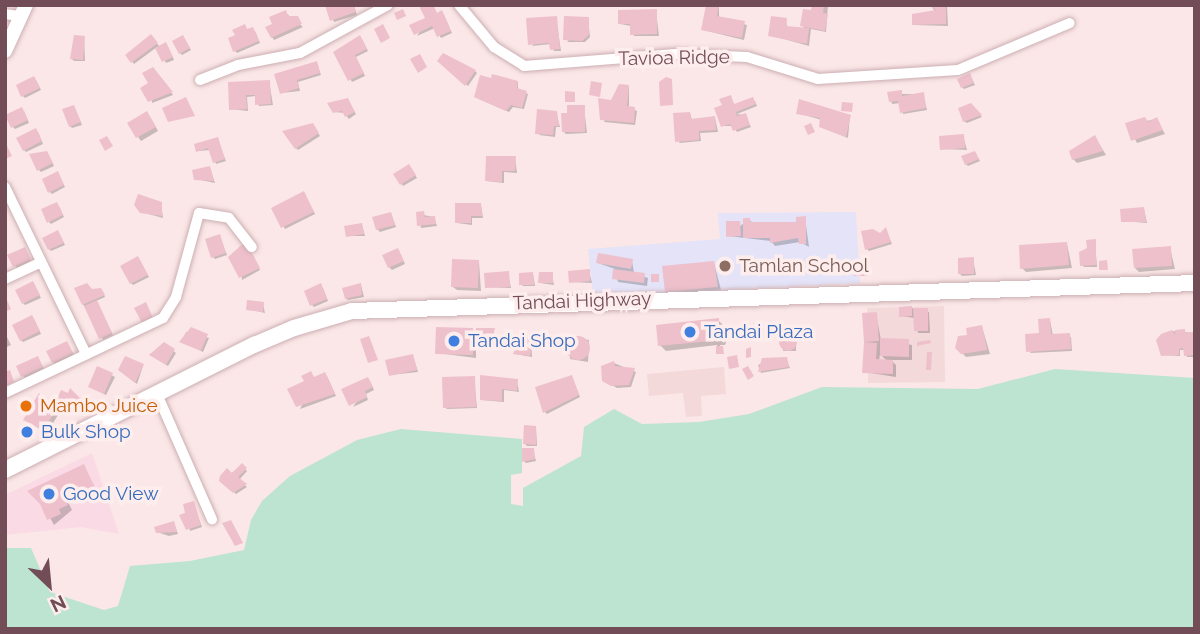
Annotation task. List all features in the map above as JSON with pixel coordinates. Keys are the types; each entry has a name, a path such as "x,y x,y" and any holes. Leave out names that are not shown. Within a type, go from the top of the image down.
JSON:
{"main road":[{"name":"Tandai Highway","path":"5,470 294,328 352,311 1195,283"}],"street":[{"path":"200,80 238,65 300,52 388,5"},
{"name":"Tavioa Ridge","path":"459,5 494,47 524,66 688,54 747,57 818,79 958,70 1070,23"},
{"path":"5,51 17,12"},
{"path":"5,187 86,354"},
{"path":"5,393 163,317 176,297 199,213 229,218 252,247"},
{"path":"5,279 39,260"},
{"path":"157,394 212,519"}],"shaded area":[{"name":"Tamlan School","path":"856,212 860,283 593,297 588,249 720,239 718,213"},
{"path":"944,306 945,382 868,383 867,308"},
{"path":"724,367 726,394 701,396 702,416 686,417 683,393 649,396 647,374"},
{"path":"1055,369 1195,378 1195,629 5,629 5,548 31,548 50,592 104,610 118,606 130,566 190,561 244,550 251,520 262,501 290,476 357,440 401,429 522,439 522,473 511,475 511,504 523,506 523,488 581,456 584,427 614,409 642,424 699,422 749,414 822,387 978,389"},
{"path":"92,453 119,534 81,527 5,535 5,495"}],"building":[{"path":"325,5 354,5 356,12 330,21"},
{"path":"433,5 437,13 442,10 451,31 437,37 432,26 414,35 409,25 425,18 419,6"},
{"path":"706,5 719,5 717,16 745,21 742,38 701,30"},
{"path":"812,5 824,5 823,13 828,14 825,31 800,26 803,9 811,10"},
{"path":"929,5 946,5 946,24 912,25 912,14 936,10"},
{"path":"403,9 406,16 397,20 394,13"},
{"path":"657,9 657,34 630,35 630,24 618,24 618,10"},
{"path":"286,10 288,16 298,16 302,24 271,38 265,27 272,24 269,17"},
{"path":"557,16 560,49 550,50 549,43 528,45 526,18"},
{"path":"564,16 589,17 589,35 582,41 563,40"},
{"path":"771,16 787,18 786,26 809,28 807,44 768,36"},
{"path":"245,24 247,29 253,27 259,41 233,52 228,38 235,35 232,30"},
{"path":"383,24 390,38 381,43 374,29"},
{"path":"151,34 158,43 131,63 125,55"},
{"path":"74,35 85,36 83,60 70,59"},
{"path":"183,35 190,48 179,54 172,41"},
{"path":"360,35 367,49 355,55 364,73 348,81 333,52"},
{"path":"166,42 173,57 162,62 155,48"},
{"path":"443,53 476,70 465,86 437,61"},
{"path":"420,54 427,67 418,73 410,59"},
{"path":"317,61 320,73 297,80 299,88 280,94 274,74"},
{"path":"153,67 173,92 148,102 140,88 148,83 142,73"},
{"path":"970,73 974,83 961,88 957,79"},
{"path":"492,74 518,81 517,88 527,91 522,108 511,105 506,111 474,97 480,75 491,78"},
{"path":"34,76 40,88 21,97 16,85"},
{"path":"666,77 672,79 673,105 660,106 659,82"},
{"path":"270,80 271,104 255,105 255,95 246,95 247,109 229,110 228,82"},
{"path":"591,81 602,83 600,97 589,95"},
{"path":"619,84 629,85 627,106 635,107 634,123 600,120 598,98 611,100"},
{"path":"902,90 902,96 924,92 926,108 900,113 898,101 889,102 887,92"},
{"path":"565,91 575,92 575,102 565,102"},
{"path":"731,95 734,104 753,97 756,104 736,112 737,116 746,113 750,125 733,131 730,124 721,127 714,108 722,105 719,99"},
{"path":"186,97 195,116 168,122 162,108"},
{"path":"348,98 355,112 345,117 342,111 333,113 327,103"},
{"path":"799,99 851,115 846,137 819,127 820,118 796,114"},
{"path":"842,102 853,103 852,112 841,111"},
{"path":"971,103 982,115 963,122 958,108"},
{"path":"74,105 81,122 69,127 62,109"},
{"path":"567,105 585,105 585,132 562,132 561,113 567,113"},
{"path":"22,107 28,120 11,128 5,115"},
{"path":"537,109 557,111 559,126 554,126 553,135 535,134"},
{"path":"147,111 156,127 136,138 127,123"},
{"path":"690,112 691,119 715,116 716,130 699,131 699,140 675,142 673,113"},
{"path":"1145,117 1148,122 1157,117 1163,130 1131,141 1125,123"},
{"path":"313,123 319,133 295,149 282,131"},
{"path":"811,123 815,132 808,135 804,126"},
{"path":"36,128 42,141 23,151 16,138"},
{"path":"964,134 965,148 940,150 939,136"},
{"path":"1095,135 1103,151 1072,160 1069,151"},
{"path":"107,136 113,146 105,151 99,140"},
{"path":"218,137 225,159 213,163 208,148 196,152 194,144"},
{"path":"5,142 12,156 5,159"},
{"path":"47,151 53,163 37,171 29,154"},
{"path":"975,151 979,159 965,165 961,156"},
{"path":"486,156 516,156 515,171 502,171 502,182 485,181"},
{"path":"409,164 416,175 400,185 393,174"},
{"path":"210,166 214,181 194,180 192,170"},
{"path":"58,171 64,185 48,193 42,179"},
{"path":"304,191 314,212 281,228 271,208"},
{"path":"138,194 162,202 162,216 140,213 134,205"},
{"path":"57,202 63,215 47,223 41,209"},
{"path":"455,203 481,203 482,216 471,216 471,223 455,223"},
{"path":"1144,207 1146,222 1121,222 1120,209"},
{"path":"424,211 425,217 435,216 436,224 417,226 416,212"},
{"path":"391,212 395,225 376,230 372,217"},
{"path":"806,216 806,244 799,244 798,238 770,243 770,238 743,238 743,218 750,218 750,222 796,222 796,217"},
{"path":"726,221 740,221 741,236 726,237"},
{"path":"362,223 364,234 346,237 344,226"},
{"path":"886,227 891,242 865,250 861,231 873,229 880,233"},
{"path":"58,230 64,243 48,250 42,238"},
{"path":"220,234 226,253 211,258 205,239"},
{"path":"1096,239 1096,265 1080,266 1079,252 1087,248 1086,240"},
{"path":"246,241 260,268 239,278 228,257"},
{"path":"1067,242 1069,265 1020,269 1019,245"},
{"path":"1171,246 1172,266 1134,268 1132,249"},
{"path":"25,247 31,259 13,267 7,255"},
{"path":"398,248 404,261 388,268 382,255"},
{"path":"598,253 633,259 631,269 596,263"},
{"path":"138,256 148,275 130,284 120,266"},
{"path":"974,257 974,274 958,274 958,258"},
{"path":"452,259 479,260 478,288 451,287"},
{"path":"1107,260 1108,270 1099,270 1099,261"},
{"path":"714,261 718,287 665,292 662,266"},
{"path":"590,269 590,281 569,283 568,271"},
{"path":"613,269 645,273 644,283 612,279"},
{"path":"854,269 868,270 867,276 854,276"},
{"path":"509,271 510,287 485,288 484,273"},
{"path":"533,272 534,285 519,285 519,273"},
{"path":"539,272 553,272 553,283 538,283"},
{"path":"651,274 659,274 659,282 651,282"},
{"path":"33,281 40,295 22,304 15,290"},
{"path":"87,283 92,289 101,288 105,295 82,305 74,288"},
{"path":"321,283 327,299 310,306 304,291"},
{"path":"361,283 362,295 345,299 342,288"},
{"path":"5,296 11,309 5,312"},
{"path":"97,300 112,333 99,339 84,306"},
{"path":"247,300 264,302 263,312 246,310"},
{"path":"146,302 153,318 142,323 134,308"},
{"path":"912,306 912,316 899,317 899,307"},
{"path":"913,308 928,308 928,331 914,331"},
{"path":"877,312 879,341 864,342 862,313"},
{"path":"32,315 40,331 20,341 12,325"},
{"name":"Tandai Plaza","path":"719,318 719,325 726,325 721,340 658,346 656,325"},
{"path":"1050,318 1051,334 1070,333 1071,349 1026,352 1025,334 1039,333 1038,319"},
{"path":"982,325 987,350 961,354 955,348 958,336 967,335 966,328"},
{"path":"191,327 208,334 201,351 179,342"},
{"name":"Tandai Shop","path":"436,327 473,328 473,355 435,354"},
{"path":"476,328 495,328 490,345 476,345"},
{"path":"1185,329 1185,333 1195,332 1195,355 1184,356 1183,348 1179,349 1179,355 1161,356 1156,340 1161,334 1172,330 1175,335 1175,330"},
{"path":"788,333 794,336 797,342 794,348 788,351 782,348 779,342 782,336"},
{"path":"369,336 378,360 368,363 360,339"},
{"path":"578,336 587,339 590,348 587,357 578,360 569,357 566,348 569,339"},
{"path":"520,337 532,339 530,356 513,354"},
{"path":"880,338 909,339 909,357 880,356"},
{"path":"930,340 931,343 917,346 917,342"},
{"path":"67,341 73,353 52,363 46,351"},
{"path":"164,342 175,349 166,365 149,355"},
{"path":"864,342 877,343 876,359 893,360 893,374 862,373"},
{"path":"716,346 723,346 724,354 716,354"},
{"path":"751,347 751,357 746,358 746,349"},
{"path":"927,352 932,352 931,370 926,370"},
{"path":"413,354 417,370 389,376 385,360"},
{"path":"737,355 739,367 729,369 727,357"},
{"path":"38,356 43,367 21,377 16,366"},
{"path":"125,356 144,364 135,383 118,370"},
{"path":"787,357 789,367 758,372 762,358"},
{"path":"614,361 615,366 635,368 629,385 611,386 602,381 601,366"},
{"path":"97,366 113,373 104,394 88,387"},
{"path":"748,366 754,376 748,380 742,369"},
{"path":"10,370 14,382 5,386 5,372"},
{"path":"311,371 314,377 325,372 335,394 296,407 287,389 304,381 301,376"},
{"path":"480,375 518,379 517,391 502,389 502,401 480,400"},
{"path":"572,375 579,395 543,413 535,387"},
{"path":"475,376 476,407 443,408 442,377"},
{"path":"368,377 373,387 365,391 367,397 349,406 341,389"},
{"path":"70,388 81,399 75,413 57,399 61,390 68,393"},
{"path":"39,393 56,410 43,430 23,420"},
{"path":"524,425 536,426 536,445 523,444"},
{"path":"522,448 534,448 535,459 522,462"},
{"path":"242,463 247,468 238,477 247,484 233,493 219,481 220,476 227,468 232,473"},
{"name":"Good View","path":"84,464 96,490 78,498 75,491 64,496 68,505 59,509 61,514 47,520 40,504 27,491"},
{"path":"194,501 201,525 186,530 179,515 185,513 183,504"},
{"path":"231,520 243,543 235,546 222,523"},
{"path":"174,521 177,532 156,533 154,527"}],"place":[{"name":"Tamlan School","path":"725,266"},
{"name":"Tandai Plaza","path":"690,332"},
{"name":"Tandai Shop","path":"454,341"},
{"name":"Mambo Juice","path":"26,406"},
{"name":"Bulk Shop","path":"27,432"},
{"name":"Good View","path":"49,494"}]}
